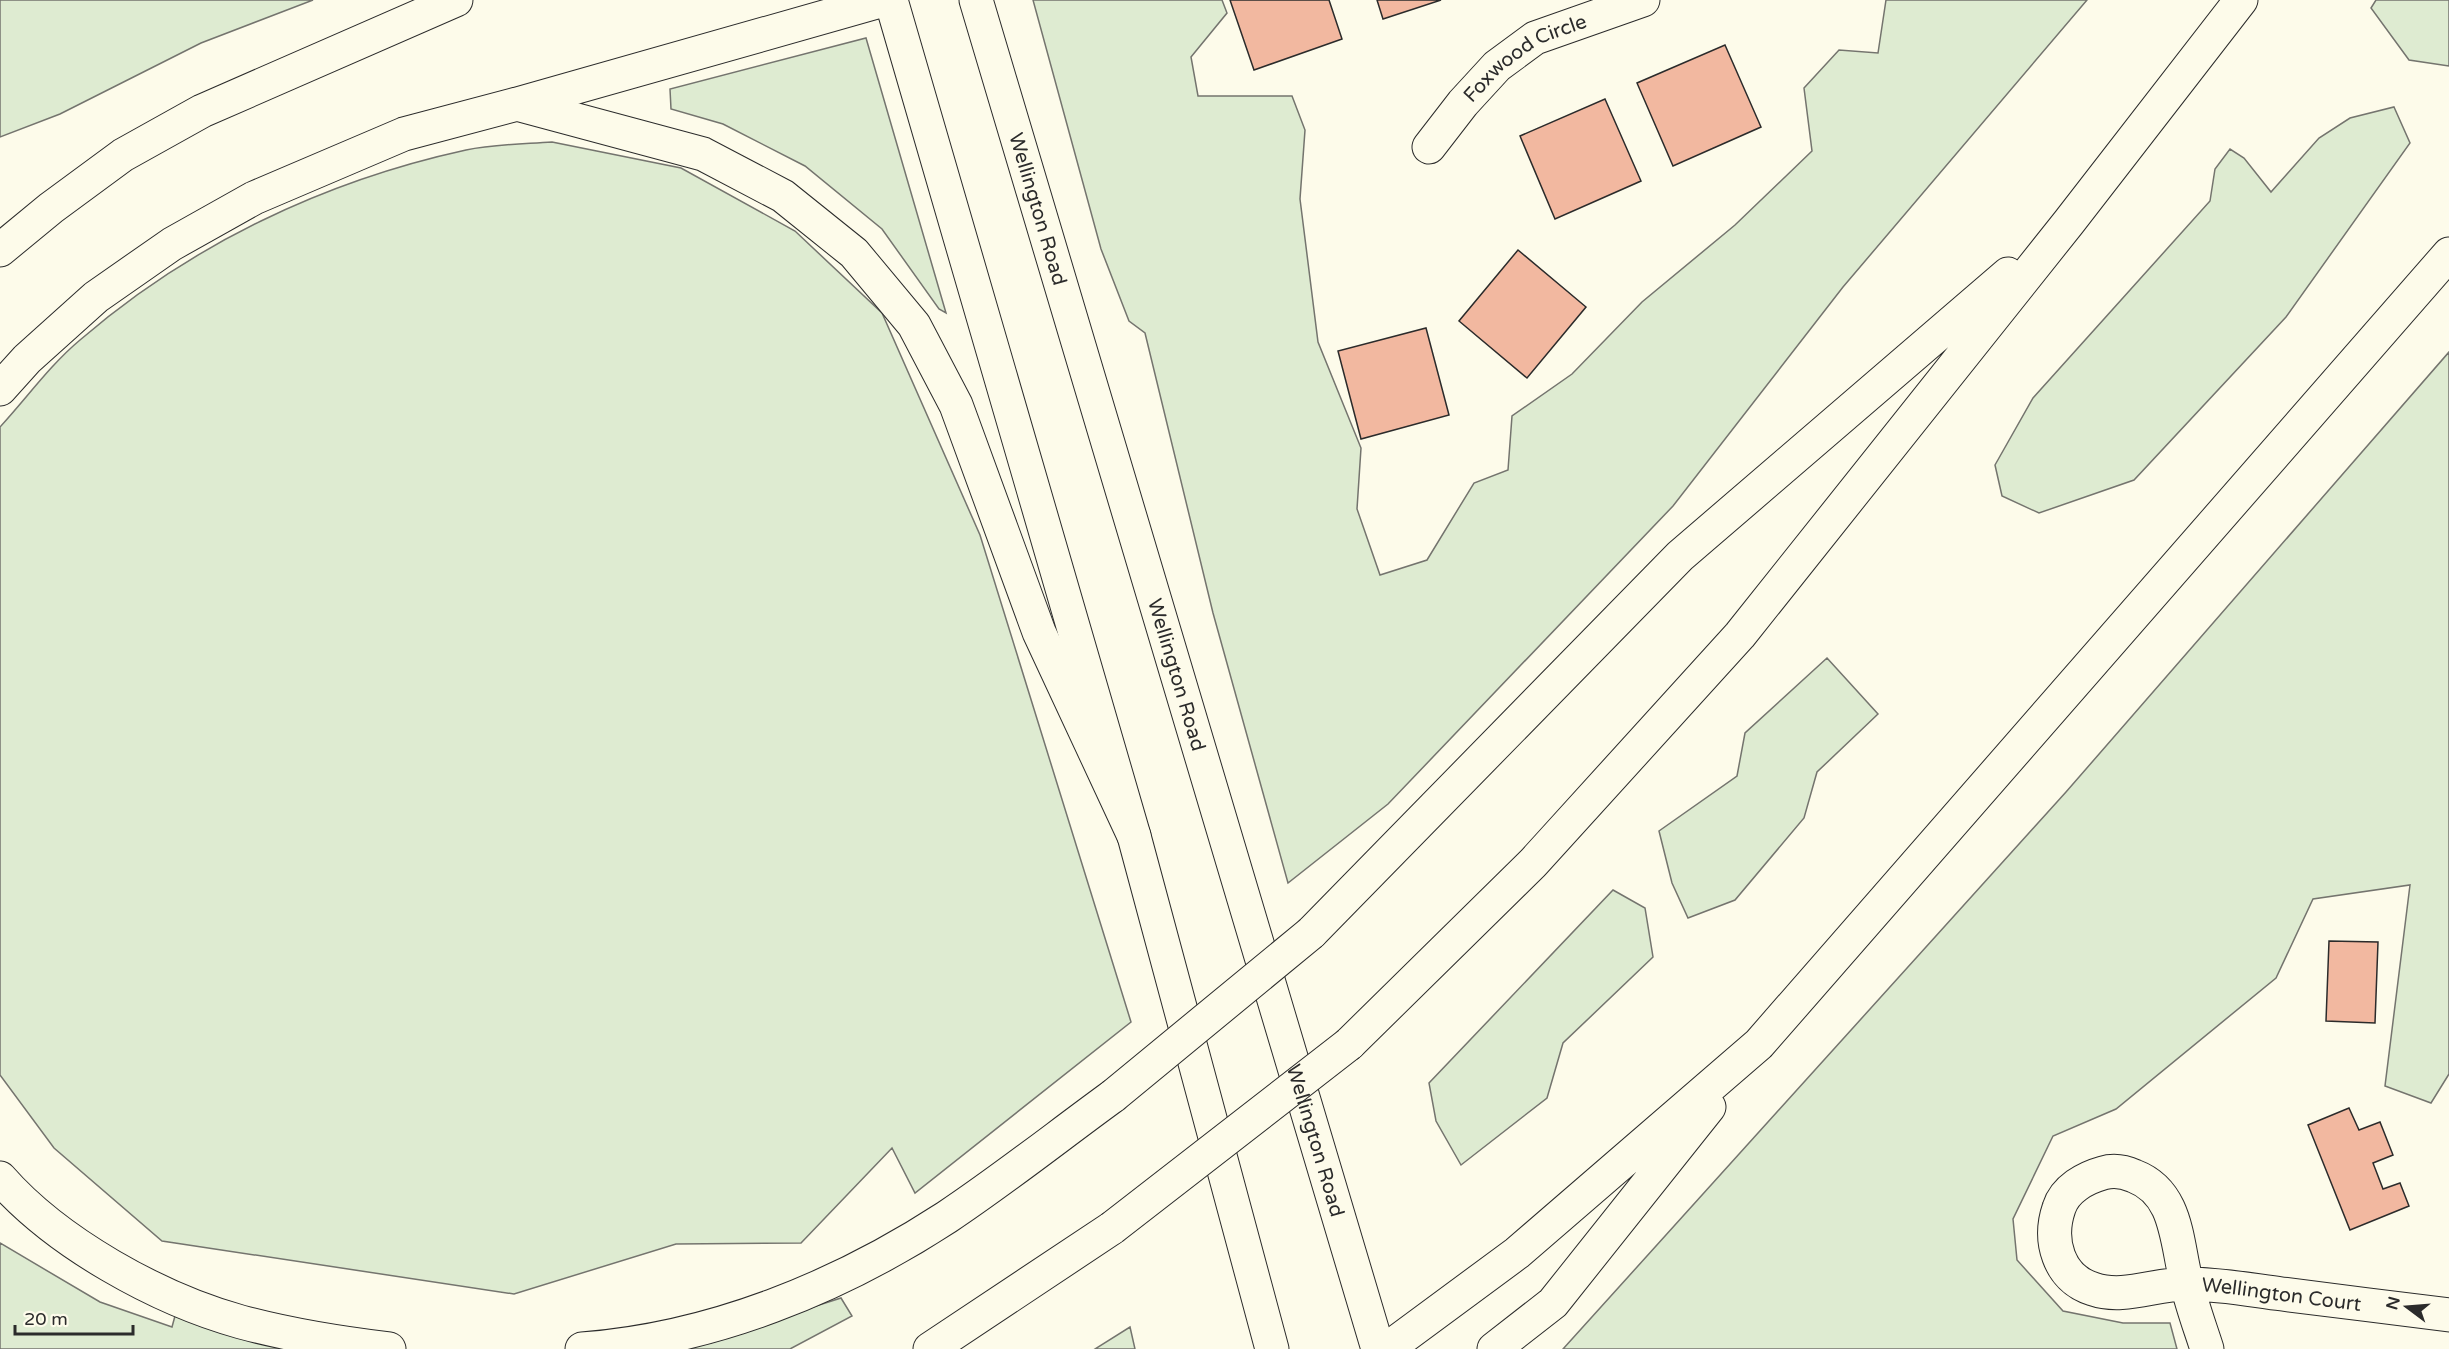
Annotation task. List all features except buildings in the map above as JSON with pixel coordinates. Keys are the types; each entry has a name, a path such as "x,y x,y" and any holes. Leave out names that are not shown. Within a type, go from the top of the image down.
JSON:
{"main road":[{"path":"0,250 51,208 123,155 202,111 456,0"},
{"path":"0,389 27,359 96,297 172,244 254,198 404,134 884,0"},
{"path":"891,0 1134,836 1272,1349"},
{"name":"Wellington Road","path":"976,0 1378,1349"},
{"name":"Foxwood Circle","path":"1429,147 1463,103 1497,66 1535,38 1643,0"},
{"path":"930,1349 1112,1228 1349,1044 1533,862 1740,635 2069,222 2241,0"},
{"path":"517,104 703,154 783,196 854,253 914,324 956,405 1039,632 1134,836"},
{"path":"582,1349 695,1330 783,1303 867,1265 947,1217 1113,1096 1311,933 1680,556 2069,222"},
{"path":"1494,1349 1553,1303 1759,1044 2449,254"},
{"path":"1387,1349 1517,1252 1759,1044"},
{"path":"0,1178 73,1244 153,1288 239,1322 328,1341 389,1349"},
{"name":"Wellington Court","path":"2207,1349 2186,1284 2449,1316"}],"green space":[{"path":"0,0 313,0 201,43 60,114 0,137"},
{"path":"1033,0 1222,0 1227,13 1191,57 1198,96 1292,96 1305,130 1300,199 1318,342 1361,448 1357,509 1380,575 1427,560 1474,483 1508,470 1512,416 1572,374 1642,302 1735,225 1812,151 1804,88 1839,50 1878,53 1886,0 2087,0 1843,287 1673,506 1388,804 1288,883 1213,613 1145,333 1129,321 1101,249"},
{"path":"2376,0 2449,0 2449,66 2409,60 2371,8"},
{"path":"866,38 946,313 939,309 882,229 805,166 723,124 671,109 670,89"},
{"path":"2394,107 2410,143 2286,317 2134,480 2039,513 2002,496 1995,465 2033,398 2210,201 2215,169 2230,149 2244,158 2271,192 2319,138 2350,118"},
{"path":"552,142 681,168 795,231 882,313 980,535 1131,1022 915,1193 892,1148 801,1243 676,1244 514,1294 162,1241 54,1148 0,1075 0,427 69,350 122,306 213,246 261,221 361,179 413,163 477,148"},
{"path":"2449,352 2449,1074 2431,1103 2385,1086 2410,885 2313,899 2276,978 2116,1109 2053,1136 2013,1219 2017,1260 2063,1311 2123,1323 2170,1323 2177,1349 1563,1349 2066,792"},
{"path":"1827,658 1878,714 1817,772 1804,818 1735,900 1688,918 1672,883 1659,831 1737,776 1745,733"},
{"path":"1613,890 1645,908 1653,957 1563,1043 1547,1098 1461,1165 1436,1121 1429,1083"},
{"path":"0,1243 100,1302 172,1327 175,1316 311,1349 0,1349"},
{"path":"841,1298 852,1316 790,1349 681,1349"},
{"path":"1130,1327 1135,1349 1095,1349"}]}
